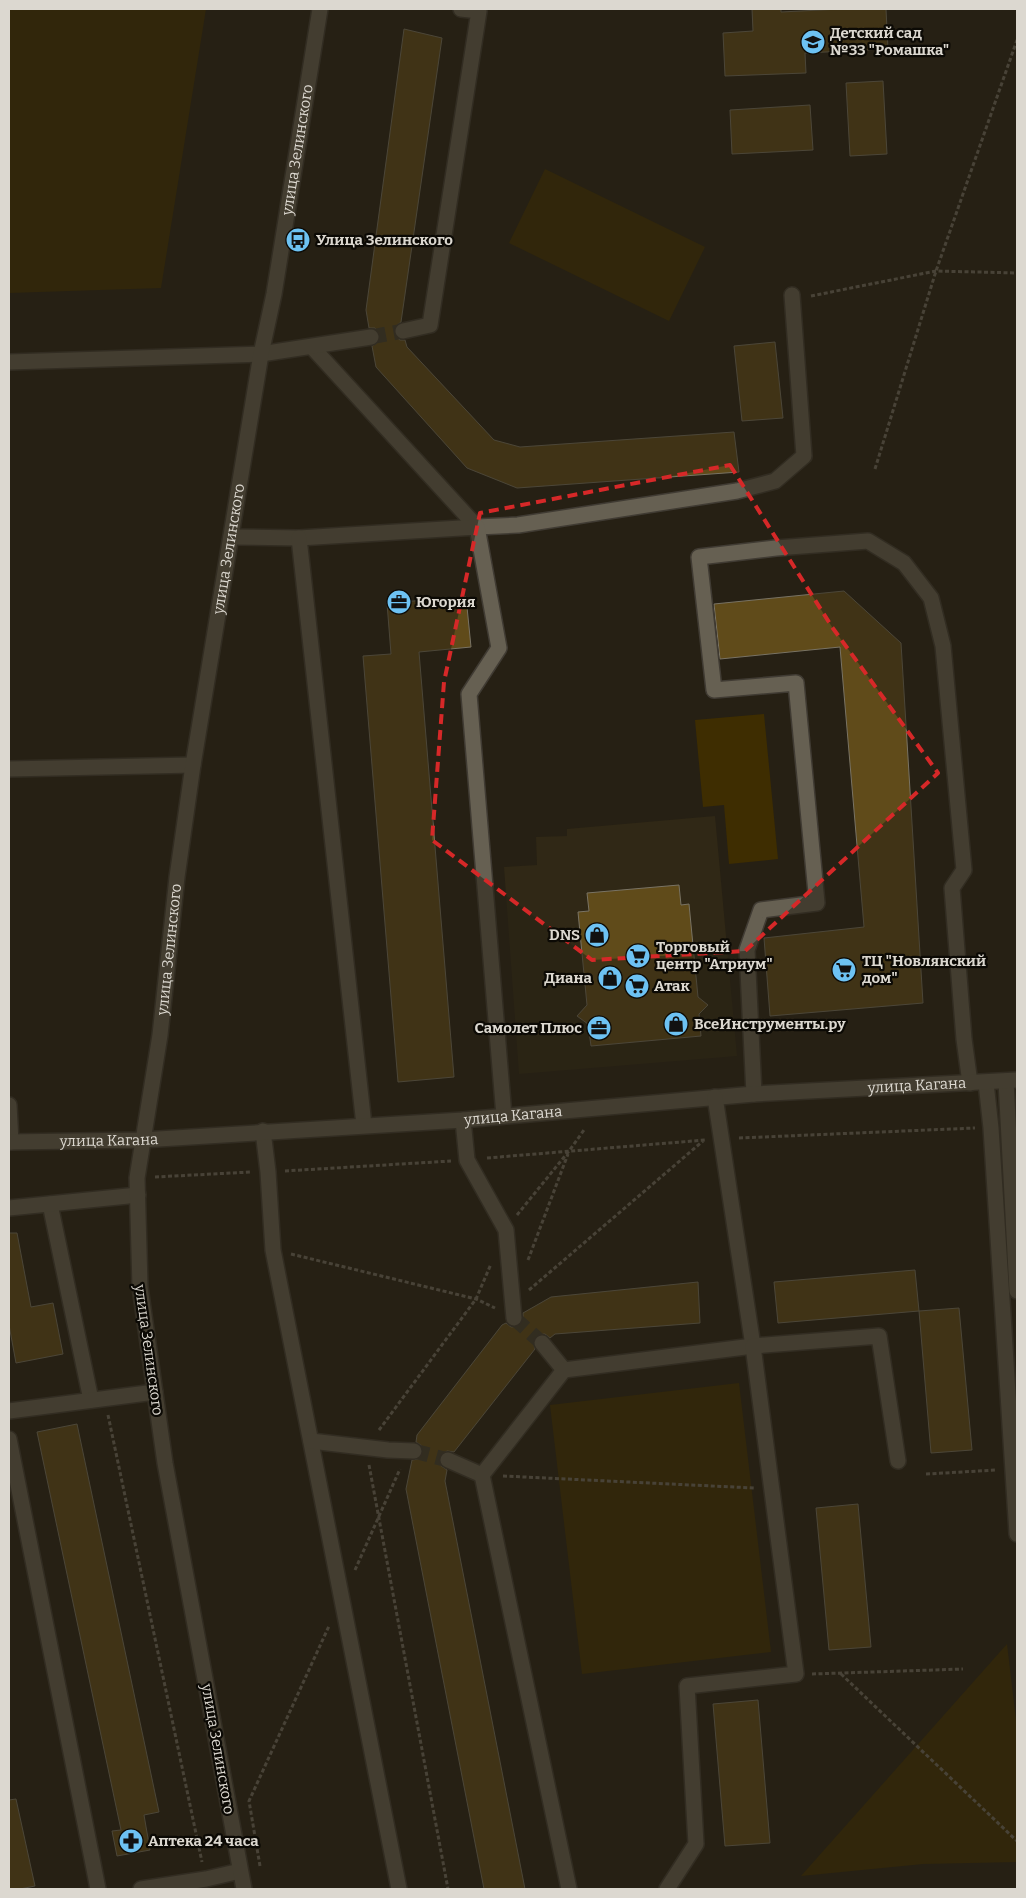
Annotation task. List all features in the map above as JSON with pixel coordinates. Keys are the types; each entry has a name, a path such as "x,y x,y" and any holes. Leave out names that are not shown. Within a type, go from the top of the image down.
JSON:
{"street":[{"name":"улица Зелинского","path":"244,1889 165,1463 140,1287 137,1178 160,1035 177,876 194,766 261,354 274,294 320,9"},
{"path":"403,330 430,324 479,11 461,9"},
{"path":"231,537 299,538 518,525 737,491 775,481 804,456 792,295"},
{"path":"9,362 261,354 371,337"},
{"path":"312,347 477,527 499,648 469,694 504,1116"},
{"path":"299,538 364,1125"},
{"path":"754,1094 747,950 761,910 817,902 797,692 796,683 714,690 699,557 776,548 868,541 904,563 931,598 943,646 964,870 952,888 970,1083"},
{"path":"9,769 194,766"},
{"path":"1012,1081 1017,1291"},
{"name":"улица Кагана","path":"10,1142 142,1140 463,1120 754,1094 1012,1081"},
{"path":"986,1083 991,1128 1017,1534"},
{"path":"667,1889 696,1844 687,1686 796,1674 754,1346 716,1097"},
{"path":"9,1105 10,1142"},
{"path":"463,1120 467,1160 506,1230 514,1318"},
{"path":"263,1131 268,1172 273,1250 399,1889"},
{"path":"9,1208 138,1195"},
{"path":"50,1204 97,1399"},
{"path":"482,1474 564,1370 754,1346 879,1336 898,1461"},
{"path":"542,1343 564,1370"},
{"path":"9,1411 155,1392"},
{"path":"9,1439 98,1889"},
{"path":"311,1442 410,1451"},
{"path":"448,1460 482,1474"},
{"path":"482,1474 569,1889"},
{"path":"141,1889 206,1879 240,1871"}],"path":[{"path":"875,469 936,271 1017,40"},
{"path":"812,296 936,271 1017,273"},
{"path":"137,1178 467,1160 722,1138 991,1128"},
{"path":"525,1269 569,1151 584,1130"},
{"path":"526,1292 703,1141"},
{"path":"273,1250 476,1299 514,1318"},
{"path":"448,1889 366,1448 476,1299"},
{"path":"97,1399 206,1879"},
{"path":"354,1572 410,1451"},
{"path":"926,1474 1013,1469"},
{"path":"482,1474 755,1488"},
{"path":"261,1870 249,1801 330,1626"},
{"path":"796,1674 963,1669"},
{"path":"841,1674 1017,1841"}],"highlighted area":[{"path":"730,465 832,627 938,773 745,951 592,960 432,840 444,682 480,513"}],"shaded area":[{"path":"9,9 206,9 161,288 9,293"},
{"path":"545,169 705,247 669,321 509,243"},
{"path":"764,714 778,859 729,864 724,805 703,807 695,720"},
{"path":"715,816 737,1056 519,1074 504,867 537,865 536,837 567,836 567,829"},
{"path":"739,1383 771,1652 582,1674 550,1405"},
{"path":"1007,1644 1017,1729 1017,1862 923,1864 801,1876"}],"building":[{"path":"752,9 781,9 781,12 886,9 888,49 805,53 806,73 725,76 723,33 753,31"},
{"path":"404,29 442,38 401,322 394,328 396,337 400,340 405,340 407,347 494,440 520,447 734,432 739,472 517,488 467,468 376,367 372,346 380,341 380,335 375,328 369,328 366,310"},
{"path":"883,81 887,154 850,156 846,83"},
{"path":"810,105 813,150 732,154 730,110"},
{"path":"775,342 783,418 742,421 734,346"},
{"path":"844,591 901,643 923,1003 770,1016 764,938 864,927 840,647 720,659 714,604"},
{"path":"466,597 471,647 419,652 454,1077 398,1082 363,656 391,654 387,603"},
{"name":"Торговый центр \"Атриум\"","path":"679,885 681,905 689,904 698,997 708,1005 699,1014 701,1036 591,1046 588,1024 577,1016 587,1005 578,912 589,911 587,893"},
{"path":"9,1233 17,1233 31,1307 53,1303 63,1354 16,1363 9,1325"},
{"path":"915,1270 919,1311 778,1323 774,1282"},
{"path":"698,1282 700,1323 555,1334 550,1338 545,1334 536,1335 533,1340 535,1349 454,1452 447,1451 439,1457 440,1465 447,1470 445,1481 525,1889 484,1889 406,1489 412,1460 419,1459 423,1452 422,1446 416,1442 417,1435 502,1325 506,1323 511,1327 519,1326 523,1321 523,1313 551,1297"},
{"path":"959,1308 972,1450 931,1453 919,1311"},
{"path":"77,1424 159,1812 144,1815 150,1850 117,1856 112,1831 121,1830 37,1432"},
{"path":"858,1504 871,1647 829,1650 816,1508"},
{"path":"758,1700 770,1843 725,1846 713,1704"},
{"path":"16,1799 35,1886 9,1889 9,1800"}],"tunnel":[{"path":"371,337 403,331"},
{"path":"514,1318 542,1343"},
{"path":"414,1451 448,1460"}],"place":[{"name":"Детский сад №33 \"Ромашка\"","path":"813,42"},
{"name":"Улица Зелинского","path":"298,240"},
{"name":"Югория","path":"399,602"},
{"name":"DNS","path":"597,935"},
{"name":"Торговый центр \"Атриум\"","path":"638,956"},
{"name":"ТЦ \"Новлянский дом\"","path":"844,970"},
{"name":"Диана","path":"610,978"},
{"name":"Атак","path":"637,986"},
{"name":"ВсеИнструменты.ру","path":"676,1024"},
{"name":"Самолет Плюс","path":"599,1028"},
{"name":"Аптека 24 часа","path":"131,1841"}]}
